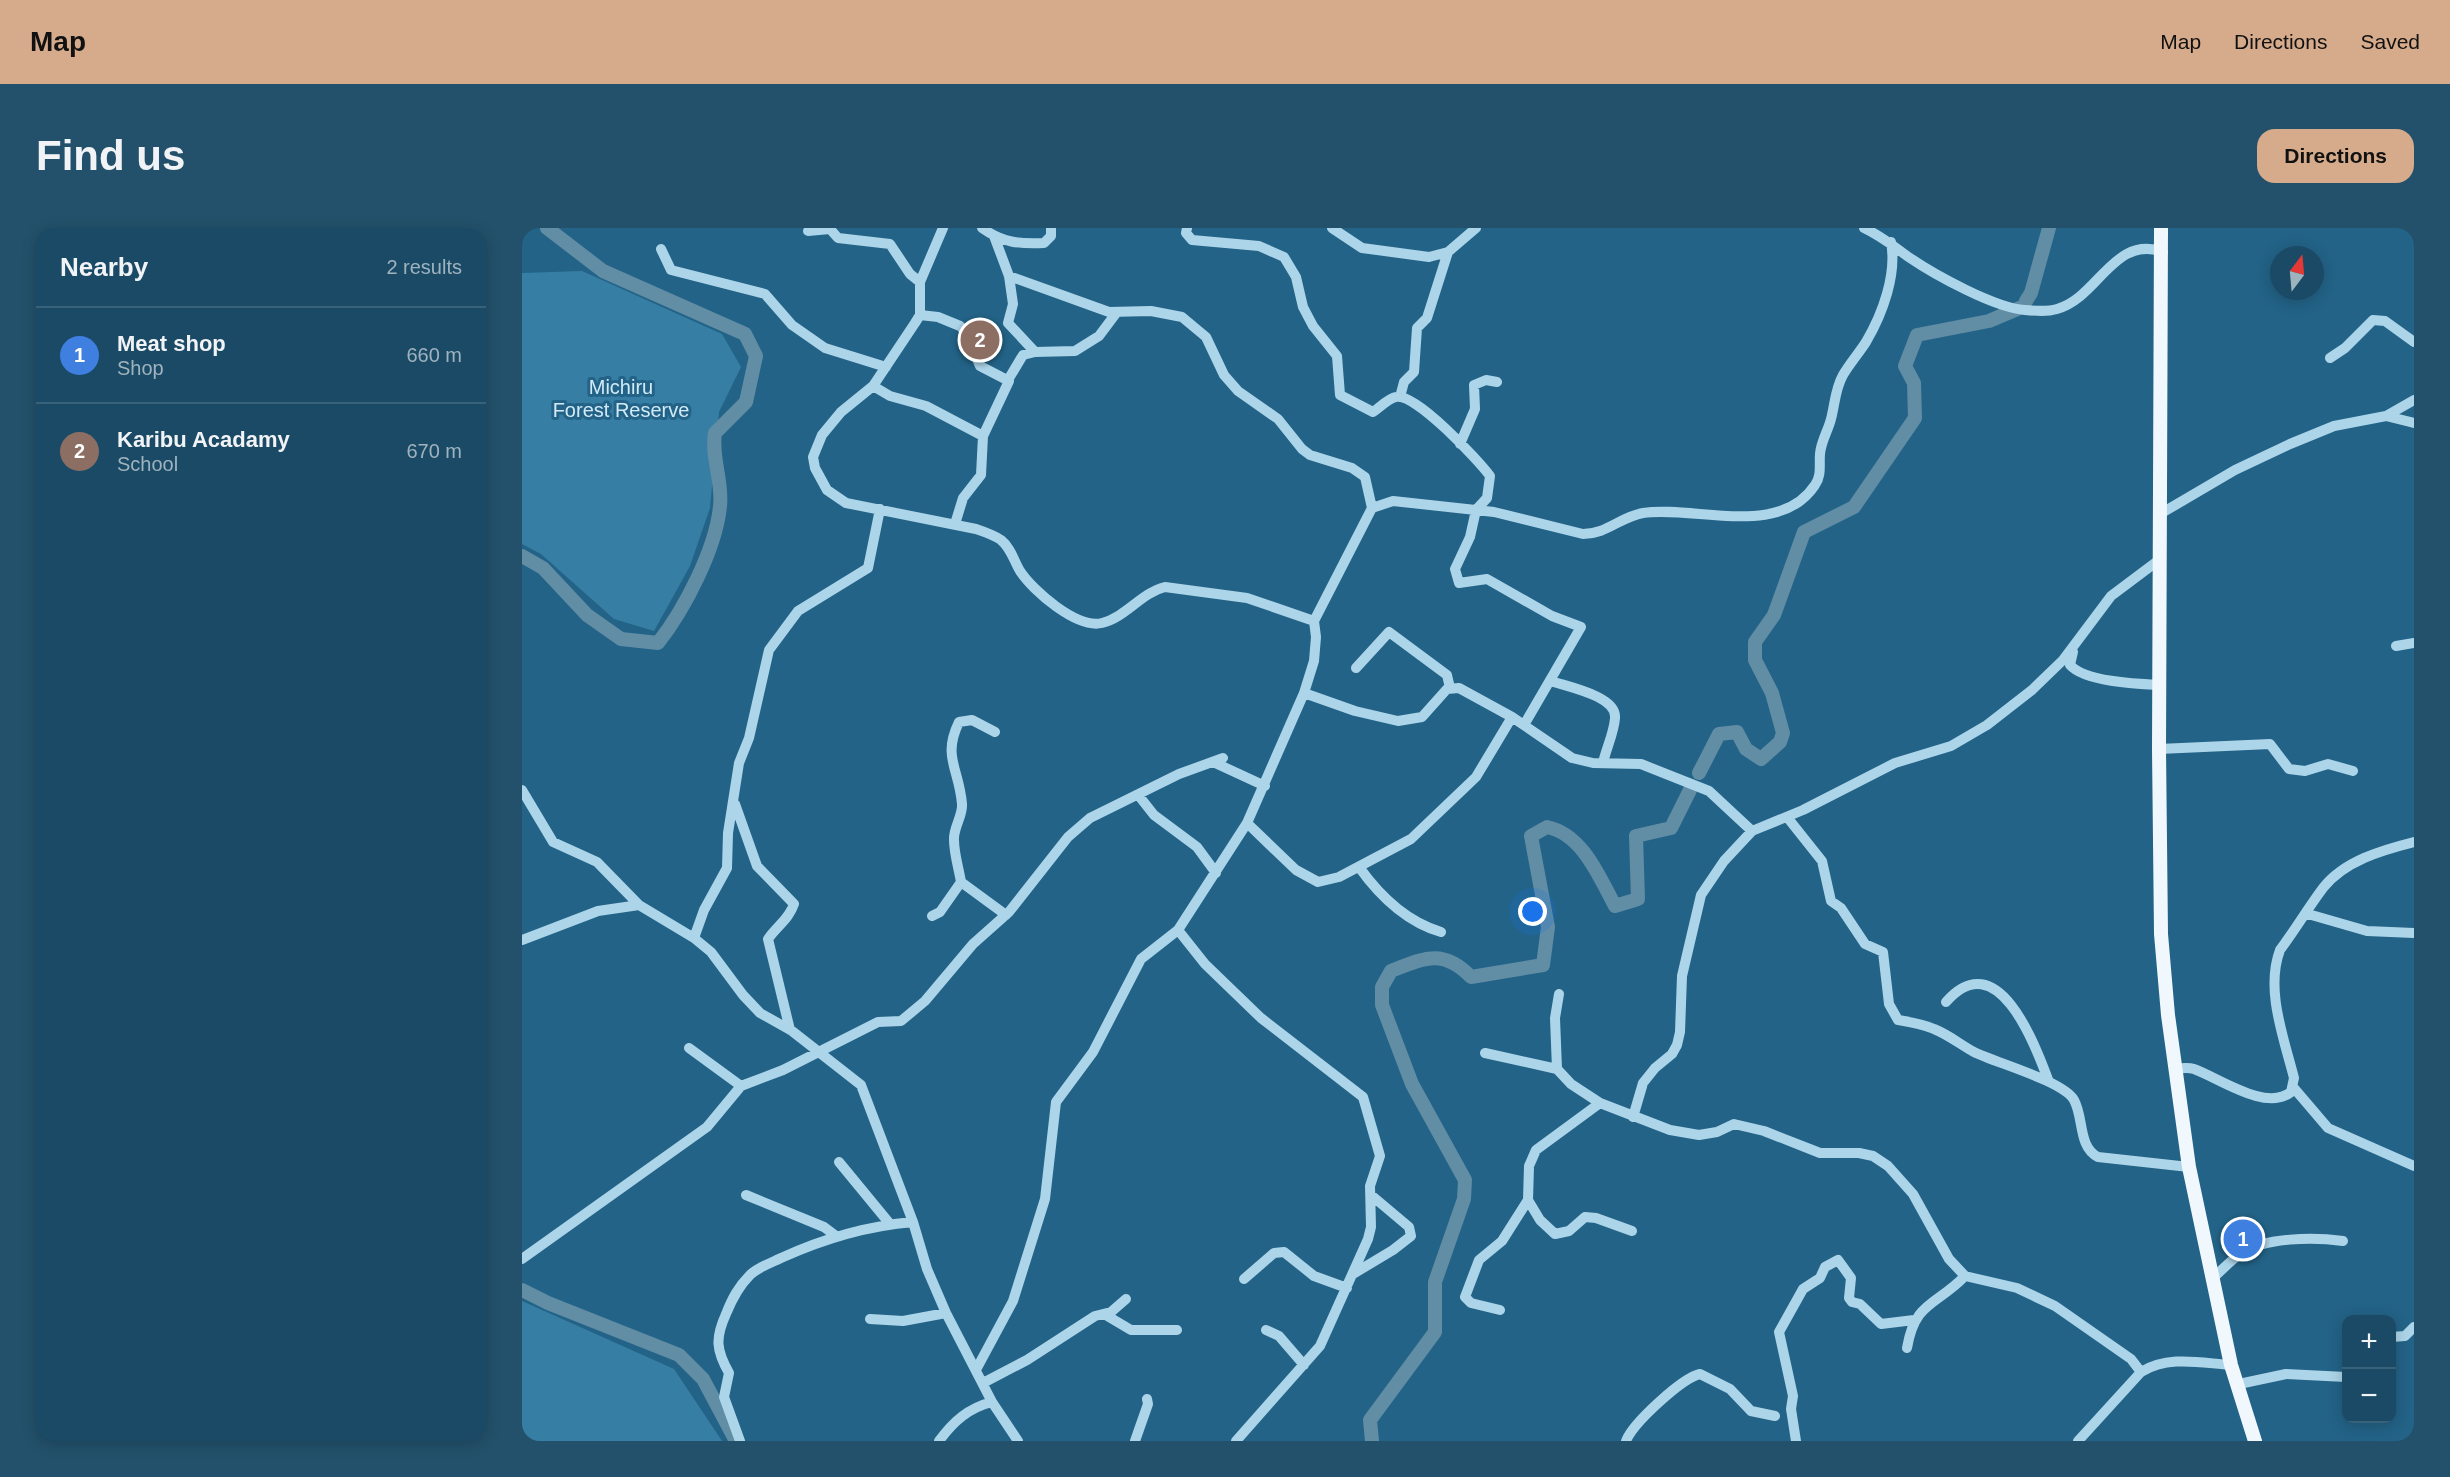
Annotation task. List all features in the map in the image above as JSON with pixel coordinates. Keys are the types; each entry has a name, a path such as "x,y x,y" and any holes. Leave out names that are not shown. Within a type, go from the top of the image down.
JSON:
{"main road":[{"path":"2161,228 2163,252 2159,749 2162,934 2175,1069 2189,1167 2231,1365 2239,1384 2255,1441"}],"street":[{"path":"943,228 920,282 920,315 873,386 830,424 816,446 813,457 818,474 827,490 846,503 976,529 1003,541 1022,573 1068,617 1079,622 1092,625 1109,621 1155,590 1165,587 1247,598 1314,621"},
{"path":"982,228 994,236 1017,244 1044,243 1051,236 1051,228"},
{"path":"1187,228 1186,233 1192,240 1259,246 1284,257 1296,277 1303,307 1313,326 1337,356 1340,396 1373,412 1395,397 1420,406 1477,459 1490,476 1487,498 1476,510 1470,537 1455,569 1459,583 1487,579 1552,616 1581,627 1524,725"},
{"path":"1332,228 1362,248 1429,257 1448,252 1476,228"},
{"path":"1864,228 1891,242 1909,257 2008,308 2024,310 2059,309 2080,297 2125,255 2138,248 2148,247 2163,252"},
{"path":"808,231 830,229 838,238 890,244 910,274 920,282"},
{"path":"994,236 1009,276 1013,304 1008,323 1035,352"},
{"path":"1372,508 1393,501 1494,512 1583,534 1596,534 1642,513 1757,516 1781,510 1809,493 1818,479 1822,443 1831,419 1839,384 1868,339 1887,292 1894,258 1891,242"},
{"path":"661,249 671,270 765,294 792,325 825,348 886,367"},
{"path":"1400,397 1404,382 1414,372 1417,328 1427,318 1448,252"},
{"path":"977,1368 1013,1301 1045,1199 1056,1102 1097,1046 1141,958 1178,930 1247,823 1304,693 1314,661 1314,621 1372,508 1365,477 1352,468 1310,455 1302,449 1278,419 1238,391 1224,375 1206,338 1182,317 1150,311 1109,312 1009,276"},
{"path":"955,524 963,498 981,475 983,436 1008,380 1023,355 1035,352 1075,351 1099,336 1117,312"},
{"path":"920,315 938,318 960,326 965,331 980,366 1008,380"},
{"path":"2330,358 2345,348 2373,320 2385,321 2414,342"},
{"path":"1460,444 1475,409 1474,385 1486,380 1497,382"},
{"path":"873,386 890,396 926,406 983,436"},
{"path":"2386,416 2399,406 2414,400"},
{"path":"2160,514 2235,470 2334,426 2386,416 2414,423"},
{"path":"694,938 704,910 727,868 739,763 749,738 769,650 798,611 868,568 880,509"},
{"path":"1633,1118 1643,1083 1655,1068 1672,1054 1677,1045 1680,1032 1682,976 1701,895 1724,861 1752,831 1787,817 1894,763 1935,752 1966,739 2032,690 2064,660 2111,596 2159,560"},
{"path":"1356,668 1389,632 1447,675 1450,688"},
{"path":"2079,641 2071,659 2074,669 2098,677 2160,685"},
{"path":"2396,646 2414,643"},
{"path":"1551,681 1605,700 1614,708 1615,718 1602,764"},
{"path":"1304,693 1355,711 1398,722 1422,717 1450,688 1459,688 1512,717 1572,758 1602,764 1641,764 1709,791 1752,831"},
{"path":"1247,823 1296,870 1318,882 1327,882 1411,839 1476,777 1512,717"},
{"path":"995,732 972,720 959,722 951,739 952,762 957,774 962,807 953,839 961,882 1006,915"},
{"path":"2159,749 2270,744 2289,769 2305,771 2328,764 2353,771"},
{"path":"522,1259 707,1127 741,1086 821,1052 878,1022 901,1021 925,1000 974,944 1006,915 1068,837 1090,818 1139,796 1164,781 1218,760 1265,786"},
{"path":"522,790 553,842 597,862 639,905 694,938 711,952 743,995 760,1013 821,1052 861,1085 913,1222 927,1269 946,1313 977,1368 992,1402 1018,1441"},
{"path":"734,795 737,815 748,835 757,866 794,904 790,916 776,926 768,939 789,1030"},
{"path":"1139,796 1154,815 1197,848 1216,873"},
{"path":"1787,817 1822,861 1831,901 1841,908 1865,944 1883,952 1889,1004 1899,1020 1932,1028 1974,1052 2049,1082 2074,1099 2087,1148 2092,1154 2098,1157 2189,1167"},
{"path":"2175,1069 2194,1069 2219,1082 2269,1100 2286,1097 2294,1087 2294,1078 2274,981 2275,962 2280,950 2308,914 2324,888 2356,862 2382,850 2414,842"},
{"path":"1359,867 1377,892 1426,928 1441,933"},
{"path":"933,916 940,912 961,882"},
{"path":"522,940 598,911 639,905"},
{"path":"2308,914 2367,931 2397,930 2414,933"},
{"path":"1178,930 1204,963 1261,1018 1363,1097 1380,1156 1370,1186 1371,1227 1353,1274 1320,1346 1236,1441"},
{"path":"1946,1002 1964,986 1977,983 1998,991 2031,1034 2049,1082"},
{"path":"1557,1069 1555,1018 1559,994"},
{"path":"689,1048 741,1086"},
{"path":"1485,1053 1557,1069 1571,1084 1600,1103 1633,1118 1670,1130 1699,1134 1718,1131 1734,1124 1764,1131 1820,1153 1859,1153 1873,1156 1888,1166 1913,1194 1949,1259 1965,1276 2017,1288 2055,1306 2131,1359 2141,1372"},
{"path":"2294,1087 2328,1128 2414,1166"},
{"path":"1500,1310 1471,1303 1465,1297 1479,1260 1502,1241 1528,1200 1529,1166 1536,1150 1600,1103"},
{"path":"838,1162 890,1224"},
{"path":"746,1195 824,1227 836,1236"},
{"path":"1353,1274 1393,1250 1410,1236 1409,1227 1371,1195"},
{"path":"1528,1200 1540,1220 1555,1234 1569,1231 1585,1216 1632,1231"},
{"path":"740,1441 724,1397 729,1373 718,1355 719,1330 738,1288 752,1273 766,1265 836,1236 890,1224 913,1222"},
{"path":"2212,1279 2241,1254 2251,1249 2292,1239 2343,1241"},
{"path":"1244,1279 1274,1253 1284,1252 1314,1276 1347,1288"},
{"path":"1796,1441 1791,1409 1793,1396 1779,1332 1807,1285 1820,1278 1831,1262 1838,1260 1851,1278 1849,1298 1852,1302 1860,1304 1881,1324 1914,1320"},
{"path":"1907,1348 1914,1320 1923,1307 1952,1289 1965,1276"},
{"path":"983,1383 1027,1360 1126,1299"},
{"path":"870,1319 903,1321 946,1313"},
{"path":"1104,1314 1131,1330 1178,1330"},
{"path":"2396,1337 2405,1336 2414,1327"},
{"path":"1266,1330 1279,1336 1304,1365"},
{"path":"2078,1441 2141,1372 2154,1365 2169,1361 2231,1365"},
{"path":"1626,1441 1636,1424 1644,1416 1685,1381 1700,1374 1730,1389 1751,1411 1765,1416 1775,1416"},
{"path":"2239,1384 2286,1374 2342,1377"},
{"path":"1135,1441 1148,1404 1147,1398"},
{"path":"939,1441 949,1426 968,1411 992,1402"}],"green space":[{"name":"Michiru Forest Reserve","path":"582,271 722,334 741,367 719,412 710,508 690,566 654,631 614,619 541,554 522,544 522,273"},
{"path":"522,1301 674,1369 722,1441 522,1441"}],"waterway":[{"path":"522,556 543,568 587,615 621,639 658,643 688,596 712,541 720,506 715,433 746,402 756,356 745,334 603,271 547,228"},
{"path":"2026,301 2031,293 2049,228"},
{"path":"1699,773 1719,734 1737,732 1746,749 1761,759 1780,742 1783,733 1772,693 1755,660 1755,642 1774,615 1804,532 1854,507 1915,418 1914,383 1905,366 1917,335 1989,321 2022,307"},
{"path":"1372,1441 1370,1420 1435,1332 1435,1282 1464,1199 1465,1180 1412,1084 1382,1005 1382,987 1391,971 1413,962 1433,958 1451,962 1471,977 1543,965 1548,927 1531,836 1547,827 1570,838 1580,847 1596,870 1615,906 1638,899 1636,836 1671,828 1690,790"},
{"path":"522,1290 548,1303 679,1355 703,1379 736,1441"}],"place":[{"name":"Karibu Acadamy","path":"980,340"},
{"name":"Meat shop","path":"2243,1239"}]}
